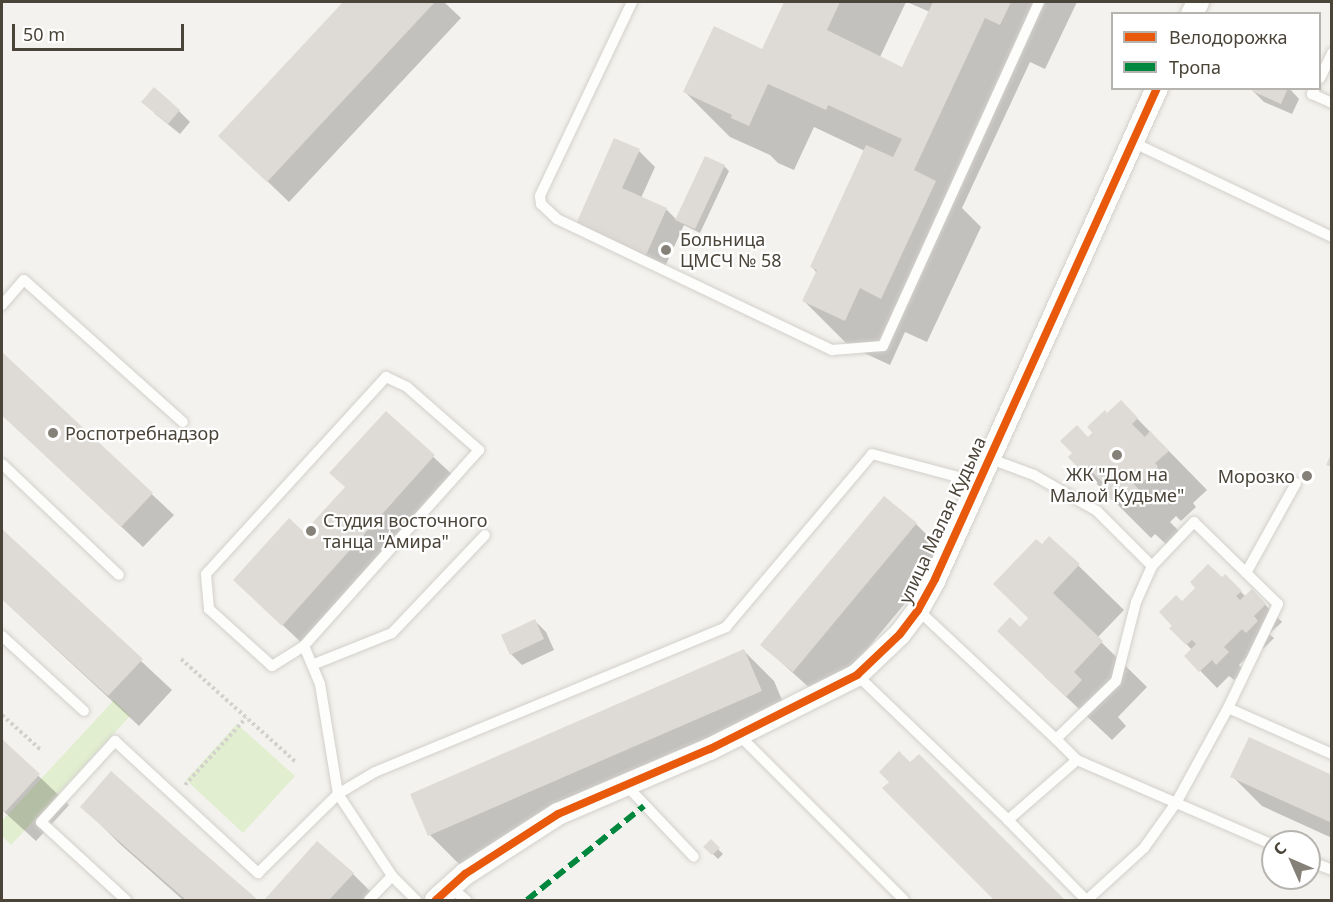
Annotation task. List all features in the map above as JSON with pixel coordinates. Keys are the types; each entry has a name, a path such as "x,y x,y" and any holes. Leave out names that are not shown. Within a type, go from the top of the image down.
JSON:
{"street":[{"name":"улица Малая Кудьма","path":"451,896 482,863 558,814 739,735 857,675 900,634 918,610 1156,90"}],"lane":[{"path":"632,2 540,196 541,204 556,219 832,350 883,346 1039,2"},
{"path":"1321,76 1332,52"},
{"path":"1314,90 1312,94 1332,103"},
{"path":"1132,142 1332,237"},
{"path":"2,305 24,280 183,422"},
{"path":"386,377 407,387 479,450 304,646 272,666 209,609 206,574 386,377"},
{"path":"126,900 41,822 115,741 258,873 338,794 375,772 726,627 872,454 977,482"},
{"path":"988,458 1034,475 1097,512 1152,566"},
{"path":"2,464 119,575"},
{"path":"1246,573 1296,483"},
{"path":"857,675 1008,820 1086,900 1144,848 1176,803 1228,708 1278,604 1194,522 1152,566 1136,602 1116,681 1056,739"},
{"path":"312,666 392,633 485,536"},
{"path":"918,610 1077,760 1261,840"},
{"path":"2,636 84,711"},
{"path":"304,646 320,684 338,794 392,876 416,900"},
{"path":"1228,708 1332,754"},
{"path":"739,735 903,900"},
{"path":"1008,820 1077,760"},
{"path":"625,784 694,857"},
{"path":"369,900 392,876"}],"path":[{"path":"181,659 297,763"},
{"path":"2,715 40,750"},
{"path":"175,796 246,718"}],"green space":[{"path":"114,700 130,716 11,845 2,836 2,821"},
{"path":"237,724 295,776 243,833 186,780"}],"building":[{"path":"343,2 435,2 267,182 218,136"},
{"path":"784,2 840,2 827,30 902,67 933,2 1011,2 1000,25 985,18 914,170 936,181 881,299 860,288 845,321 802,301 817,270 810,267 866,145 893,157 902,139 828,105 826,110 768,84 749,126 731,118 732,115 683,92 714,26 762,49"},
{"path":"154,87 180,110 168,124 141,102"},
{"path":"1252,90 1287,90 1281,104"},
{"path":"614,138 640,149 622,188 667,208 646,255 576,224"},
{"path":"705,156 725,165 695,229 675,220"},
{"path":"2,352 153,493 121,527 2,415"},
{"name":"ЖК \"Дом на Малой Кудьме\"","path":"1121,400 1138,418 1132,424 1145,437 1150,431 1169,451 1155,463 1158,467 1141,484 1136,478 1132,482 1143,494 1128,508 1116,496 1111,500 1099,487 1103,483 1085,465 1080,470 1068,457 1072,453 1060,441 1077,425 1088,437 1093,433 1087,427 1105,410 1107,413"},
{"path":"386,411 435,455 282,626 233,580 289,518 304,532 345,487 329,473"},
{"path":"1332,452 1332,467 1326,465"},
{"path":"884,496 917,523 793,672 760,645"},
{"path":"2,529 143,659 108,696 2,599"},
{"path":"1049,536 1080,564 1053,593 1103,641 1074,672 1082,680 1066,697 997,631 1010,617 1020,627 1028,618 993,584 1036,539 1042,544"},
{"path":"1208,564 1222,577 1225,574 1242,591 1236,596 1240,600 1252,589 1266,604 1254,616 1258,621 1246,633 1242,629 1224,647 1229,652 1216,665 1212,660 1199,672 1184,656 1196,644 1192,640 1186,645 1169,628 1172,626 1159,612 1176,595 1182,601 1195,588 1190,582"},
{"path":"535,619 544,639 510,655 501,635"},
{"path":"744,649 762,691 428,836 410,794"},
{"path":"1249,737 1332,775 1332,823 1230,777"},
{"path":"2,739 40,774 5,812 2,809"},
{"path":"899,751 910,762 919,754 1065,900 994,900 882,788 889,782 879,772"},
{"path":"111,771 258,900 186,900 80,807"},
{"path":"711,839 720,848 712,855 703,847"},
{"path":"317,841 354,873 329,900 264,900"}],"marked path":[{"path":"527,900 644,806"}],"cycle path":[{"path":"436,900 465,874 558,814 710,749 857,675 900,634 918,610 935,579 1156,90"}],"place":[{"name":"Больница ЦМСЧ № 58","path":"666,250"},
{"name":"Роспотребнадзор","path":"53,433"},
{"name":"ЖК \"Дом на Малой Кудьме\"","path":"1117,455"},
{"name":"Морозко","path":"1307,476"},
{"name":"Студия восточного танца \"Амира\"","path":"311,531"}]}
